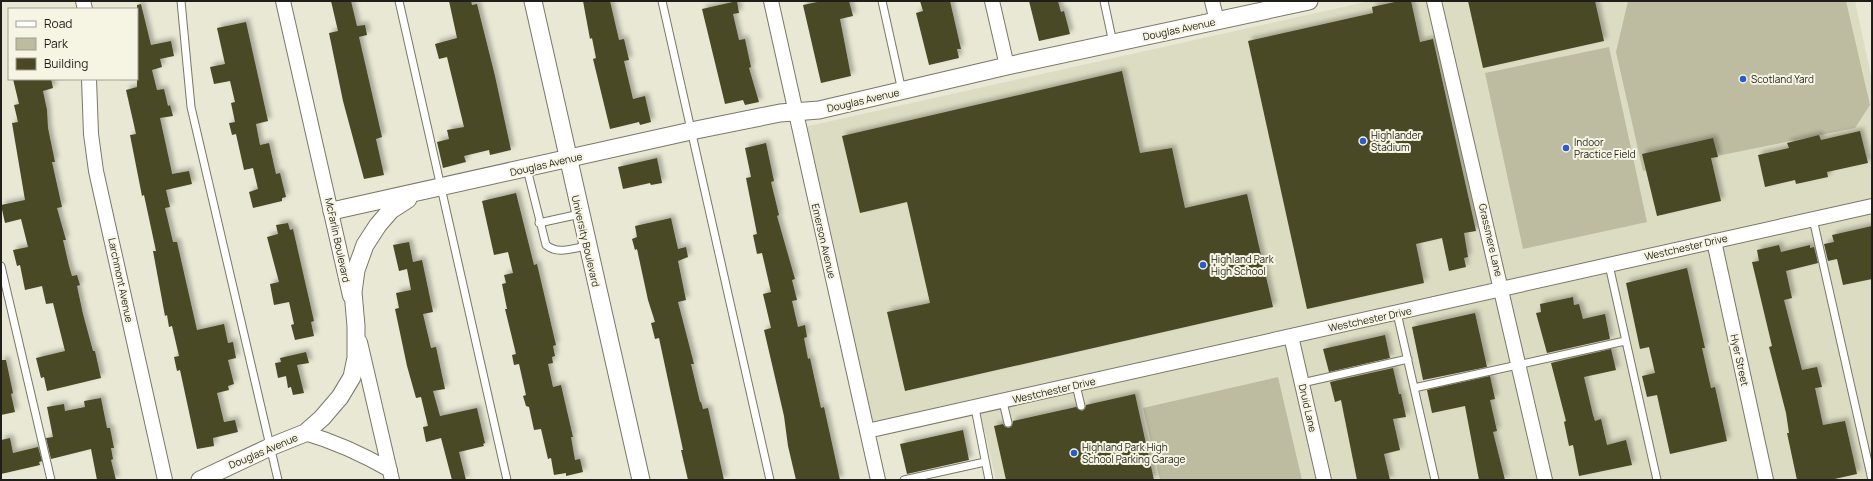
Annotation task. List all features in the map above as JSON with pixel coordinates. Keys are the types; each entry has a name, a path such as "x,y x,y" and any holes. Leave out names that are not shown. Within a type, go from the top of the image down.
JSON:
{"street":[{"name":"McFarlin Boulevard","path":"283,1 391,475"},
{"name":"University Boulevard","path":"533,1 641,480"},
{"name":"Emerson Avenue","path":"771,1 879,480"},
{"path":"992,1 1007,66"},
{"path":"1212,1 1217,21"},
{"name":"Douglas Avenue","path":"332,211 527,169 691,131 780,113 819,110 1007,66 1309,1"},
{"name":"Grassmere Lane","path":"1434,1 1502,288 1545,480"},
{"name":"Larchmont Avenue","path":"89,80 91,134 96,170 165,480"},
{"name":"Douglas Avenue","path":"200,480 270,447 305,433 322,418 340,397 352,377 356,358 354,285 356,270 365,244 378,225 391,210 416,193"},
{"name":"Westchester Drive","path":"868,431 1003,402 1502,288 1872,206"},
{"name":"Hyer Street","path":"1714,241 1766,480"},
{"name":"Druid Lane","path":"1291,336 1324,480"},
{"name":"Douglas Avenue","path":"305,433 331,440 366,456 391,475"}],"lane":[{"path":"181,1 191,107 278,480"},
{"path":"399,1 507,480"},
{"path":"662,1 770,480"},
{"path":"882,1 902,91"},
{"path":"1104,1 1113,43"},
{"path":"527,169 539,223 546,246 552,250 560,251 588,246"},
{"path":"539,223 580,214"},
{"path":"1813,219 1872,480"},
{"path":"1609,265 1657,480"},
{"path":"1,266 51,480"},
{"path":"1397,313 1435,480"},
{"path":"1414,388 1626,341"},
{"path":"1302,383 1408,359"},
{"path":"1076,385 1081,406"},
{"path":"1003,402 1008,423"},
{"path":"975,408 989,480"},
{"path":"904,480 985,462"}],"shaded area":[{"name":"Highland Park High School","path":"1370,1 1855,1 1872,81 1872,480 996,480 977,398 871,423 804,127"}],"green space":[{"name":"Scotland Yard","path":"1628,1 1846,1 1870,105 1855,128 1643,171 1616,52"},
{"name":"Indoor Practice Field","path":"1609,47 1647,222 1523,249 1485,73"},
{"path":"1278,377 1302,480 1160,480 1143,408"}],"building":[{"path":"331,1 351,1 357,26 365,25 367,35 359,37 382,137 376,139 384,175 364,179 343,101 329,33 338,31"},
{"path":"449,1 471,1 472,5 477,4 495,76 511,150 490,155 489,150 464,156 466,162 443,168 437,142 449,139 447,130 464,127 447,57 439,59 435,44 457,38"},
{"path":"583,1 610,1 619,40 624,39 629,60 624,61 633,99 645,96 651,122 640,125 639,122 610,129 593,59 596,58 592,38 590,39"},
{"path":"737,1 739,13 733,14 739,40 745,39 751,67 749,68 759,102 745,105 743,100 725,104 702,9"},
{"path":"822,1 849,1 853,16 840,19 851,76 821,83 803,5"},
{"path":"920,1 950,1 961,49 957,49 959,58 929,65 916,13 923,11"},
{"path":"1029,1 1058,1 1061,12 1064,11 1070,34 1039,41"},
{"name":"Highlander Stadium","path":"1399,1 1411,1 1420,42 1433,39 1476,231 1464,233 1468,257 1464,258 1466,267 1449,271 1442,238 1416,244 1424,283 1307,309 1248,41 1373,13 1372,7"},
{"path":"1468,1 1595,1 1604,41 1483,68"},
{"path":"141,4 151,45 171,41 174,56 160,59 162,67 152,70 157,90 164,89 168,106 170,105 173,116 160,118 172,174 189,171 192,184 166,190 170,207 165,208 173,242 177,242 197,330 224,324 228,343 233,342 236,358 228,360 234,384 228,386 229,390 217,393 224,422 235,420 238,432 213,438 214,446 197,449 180,370 177,371 174,357 179,356 172,326 169,327 167,315 165,316 153,251 156,251 144,195 142,196 130,135 136,134 126,90 137,87 138,80 137,5"},
{"path":"246,22 268,121 256,124 260,145 269,143 276,174 280,173 286,197 282,198 282,201 253,208 249,192 258,189 253,168 244,170 236,134 232,135 229,123 235,122 231,103 235,102 230,81 214,84 210,67 225,64 217,28"},
{"name":"Highland Park High School","path":"1122,71 1140,153 1172,148 1185,208 1247,194 1273,307 905,391 887,312 930,303 907,202 860,213 842,136"},
{"path":"13,80 51,80 53,88 43,91 47,110 48,128 55,162 52,162 62,207 57,208 66,240 63,240 69,266 72,276 77,275 80,285 77,286 83,314 93,351 95,351 101,378 47,391 44,377 41,378 36,358 65,351 53,303 46,304 42,286 25,290 20,265 17,266 13,250 28,247 21,219 5,223 1,205 25,200 12,123 18,122 14,105 19,104"},
{"path":"1860,131 1868,163 1827,172 1828,177 1796,184 1795,180 1765,187 1758,155 1789,148 1787,143 1819,135 1821,140"},
{"path":"1713,138 1718,157 1711,158 1721,201 1657,216 1642,154"},
{"path":"766,143 774,181 771,182 779,215 777,216 795,279 792,280 797,300 792,301 798,327 805,325 807,337 804,338 808,359 810,358 821,408 824,407 840,480 796,480 788,446 784,416 764,330 771,328 763,294 771,292 762,253 757,254 753,235 757,234 746,178 751,177 745,148"},
{"path":"657,158 662,183 651,185 650,183 623,189 618,167"},
{"path":"516,193 534,265 537,264 556,345 553,346 555,356 552,357 553,363 548,364 553,387 561,385 573,437 571,437 575,460 580,459 583,472 566,476 566,473 554,475 551,458 548,459 541,429 534,430 529,407 526,406 523,396 526,395 519,364 514,365 512,355 516,354 505,309 507,309 502,284 506,283 504,275 513,273 508,252 494,255 482,201"},
{"path":"671,218 678,249 686,247 688,257 678,261 686,300 678,302 694,364 691,364 700,402 703,409 708,408 724,480 688,480 659,338 655,339 651,323 655,322 648,300 637,249 635,250 632,239 637,237 635,226"},
{"path":"288,223 290,230 293,229 314,321 311,322 314,336 295,340 291,325 294,324 289,302 274,305 270,284 279,282 267,237 278,234 276,225"},
{"path":"1872,226 1872,279 1843,285 1837,259 1828,261 1824,244 1834,242 1832,235"},
{"path":"409,242 413,262 422,260 433,312 423,314 431,348 436,347 445,389 433,391 440,416 477,408 485,443 483,444 484,446 459,452 466,480 452,480 441,438 426,442 423,427 428,426 421,397 416,398 407,366 395,309 399,308 396,293 411,290 407,269 399,271 393,245"},
{"path":"1779,245 1781,252 1810,245 1810,248 1814,247 1818,263 1786,271 1792,298 1784,300 1802,370 1817,367 1822,387 1815,388 1823,425 1845,421 1857,474 1830,480 1797,480 1787,433 1789,433 1786,413 1769,347 1772,346 1752,262 1759,261 1757,250"},
{"path":"1687,268 1705,348 1702,348 1711,388 1715,387 1727,441 1670,454 1657,395 1647,397 1642,376 1655,373 1649,347 1640,349 1626,283"},
{"path":"1573,297 1574,305 1579,304 1583,319 1605,314 1610,339 1547,353 1536,313 1541,312 1540,304"},
{"path":"1475,313 1487,367 1423,380 1412,327"},
{"path":"1385,335 1390,358 1329,372 1323,349"},
{"path":"1611,349 1616,370 1584,377 1595,421 1601,419 1607,445 1626,440 1632,465 1579,476 1573,445 1569,446 1564,422 1566,421 1551,363"},
{"path":"306,352 309,363 297,365 304,393 293,395 291,387 288,388 286,376 278,378 275,363 281,362 280,358"},
{"path":"1,360 6,360 13,393 11,394 15,412 1,415"},
{"path":"1393,368 1406,417 1393,419 1400,450 1384,454 1390,480 1357,480 1341,400 1335,402 1330,382"},
{"path":"1490,376 1495,399 1490,400 1497,431 1493,432 1505,480 1479,480 1465,406 1432,413 1427,390"},
{"name":"Highland Park High School Parking Garage","path":"1135,394 1154,480 1006,480 994,426 1003,424 1005,427 1009,428 1012,426 1013,421 1076,407 1082,411 1085,409 1086,405"},
{"path":"101,398 107,428 110,428 114,448 111,448 113,459 111,460 116,480 97,480 91,449 51,459 46,438 53,437 47,407 64,404 65,411 85,407 84,401"},
{"path":"963,430 969,460 907,474 900,444"},
{"path":"10,438 13,453 38,447 42,461 39,462 40,465 1,474 1,440"}],"place":[{"name":"Scotland Yard","path":"1743,79"},
{"name":"Highlander Stadium","path":"1363,141"},
{"name":"Indoor Practice Field","path":"1566,148"},
{"name":"Highland Park High School","path":"1203,265"},
{"name":"Highland Park High School Parking Garage","path":"1074,453"}]}
